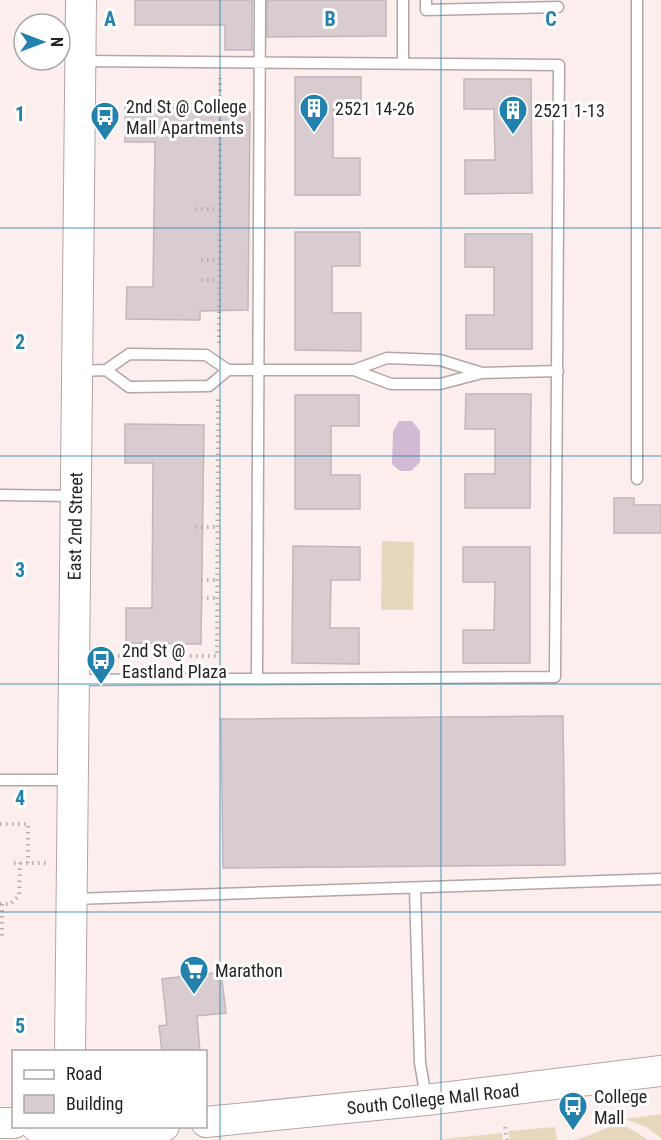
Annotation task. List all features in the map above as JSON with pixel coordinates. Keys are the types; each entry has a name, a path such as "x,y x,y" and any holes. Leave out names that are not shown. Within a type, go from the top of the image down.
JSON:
{"street":[{"name":"East 2nd Street","path":"70,1050 81,0"},
{"name":"South College Mall Road","path":"207,1122 426,1100 661,1071"},
{"path":"42,1128 69,1137 147,1128"}],"lane":[{"path":"257,678 260,0"},
{"path":"403,0 403,64"},
{"path":"426,0 426,10 558,7"},
{"path":"637,0 637,479"},
{"path":"73,680 555,677 559,65 80,61"},
{"path":"77,371 106,370 129,354 140,354 206,355 228,370 354,370 387,358 440,360 482,374"},
{"path":"106,370 129,387 209,386 228,370"},
{"path":"354,370 391,384 440,384 482,374 558,370"},
{"path":"0,495 75,496"},
{"path":"0,780 72,780"},
{"path":"71,899 661,879"},
{"path":"416,888 420,1063 426,1100"}],"path":[{"path":"219,344 220,62"},
{"path":"195,209 220,209"},
{"path":"201,260 220,260"},
{"path":"201,280 219,280"},
{"path":"100,656 217,656 218,390"},
{"path":"195,526 218,526"},
{"path":"201,580 218,580"},
{"path":"201,598 218,598"},
{"path":"0,824 28,824 28,863"},
{"path":"14,863 46,863"},
{"path":"2,939 1,904 14,902 19,896 20,863"},
{"path":"505,1127 507,1140"}],"shaded area":[{"path":"399,421 412,421 420,431 420,462 411,471 400,471 392,464 393,432"},
{"path":"382,541 414,542 413,610 381,610"},
{"path":"661,1114 661,1138 646,1127 625,1119"},
{"path":"622,1124 649,1140 572,1140 609,1127"},
{"path":"555,1127 557,1140 510,1140 509,1131"},
{"path":"502,1133 503,1140 434,1140"}],"building":[{"path":"135,0 252,0 252,50 225,50 225,25 135,25"},
{"path":"267,0 386,0 386,36 267,37"},
{"name":"2521 14-26","path":"295,77 361,77 361,110 333,110 333,158 360,158 360,195 295,195"},
{"name":"2521 1-13","path":"464,79 531,79 532,193 465,194 465,160 495,160 494,109 464,109"},
{"path":"125,103 203,104 203,112 250,112 248,310 200,311 200,320 126,319 127,287 153,287 155,142 125,142"},
{"path":"295,232 360,232 360,266 332,266 332,313 361,313 361,351 295,350"},
{"path":"465,234 532,234 532,349 466,349 466,315 494,315 494,267 465,267"},
{"path":"466,394 531,394 530,508 465,508 465,474 495,474 495,429 465,429"},
{"path":"295,395 359,395 359,426 331,426 331,475 360,475 360,509 295,509"},
{"path":"125,424 204,425 201,644 126,643 126,608 152,608 153,463 125,463"},
{"path":"614,498 634,498 634,505 661,505 661,533 614,533"},
{"path":"293,546 360,547 360,580 331,580 330,628 359,628 359,664 292,663"},
{"path":"463,547 530,547 530,663 463,663 463,630 494,630 495,582 463,582"},
{"path":"563,716 565,865 223,868 221,719"},
{"name":"Marathon","path":"221,972 226,1013 197,1016 200,1050 162,1050 159,1026 167,1025 162,979"}],"place":[{"name":"2521 14-26","path":"314,134"},
{"name":"2521 1-13","path":"513,136"},
{"name":"2nd St @ College Mall Apartments","path":"105,142"},
{"name":"2nd St @ Eastland Plaza","path":"101,686"},
{"name":"Marathon","path":"194,996"},
{"name":"College Mall","path":"573,1132"}]}
